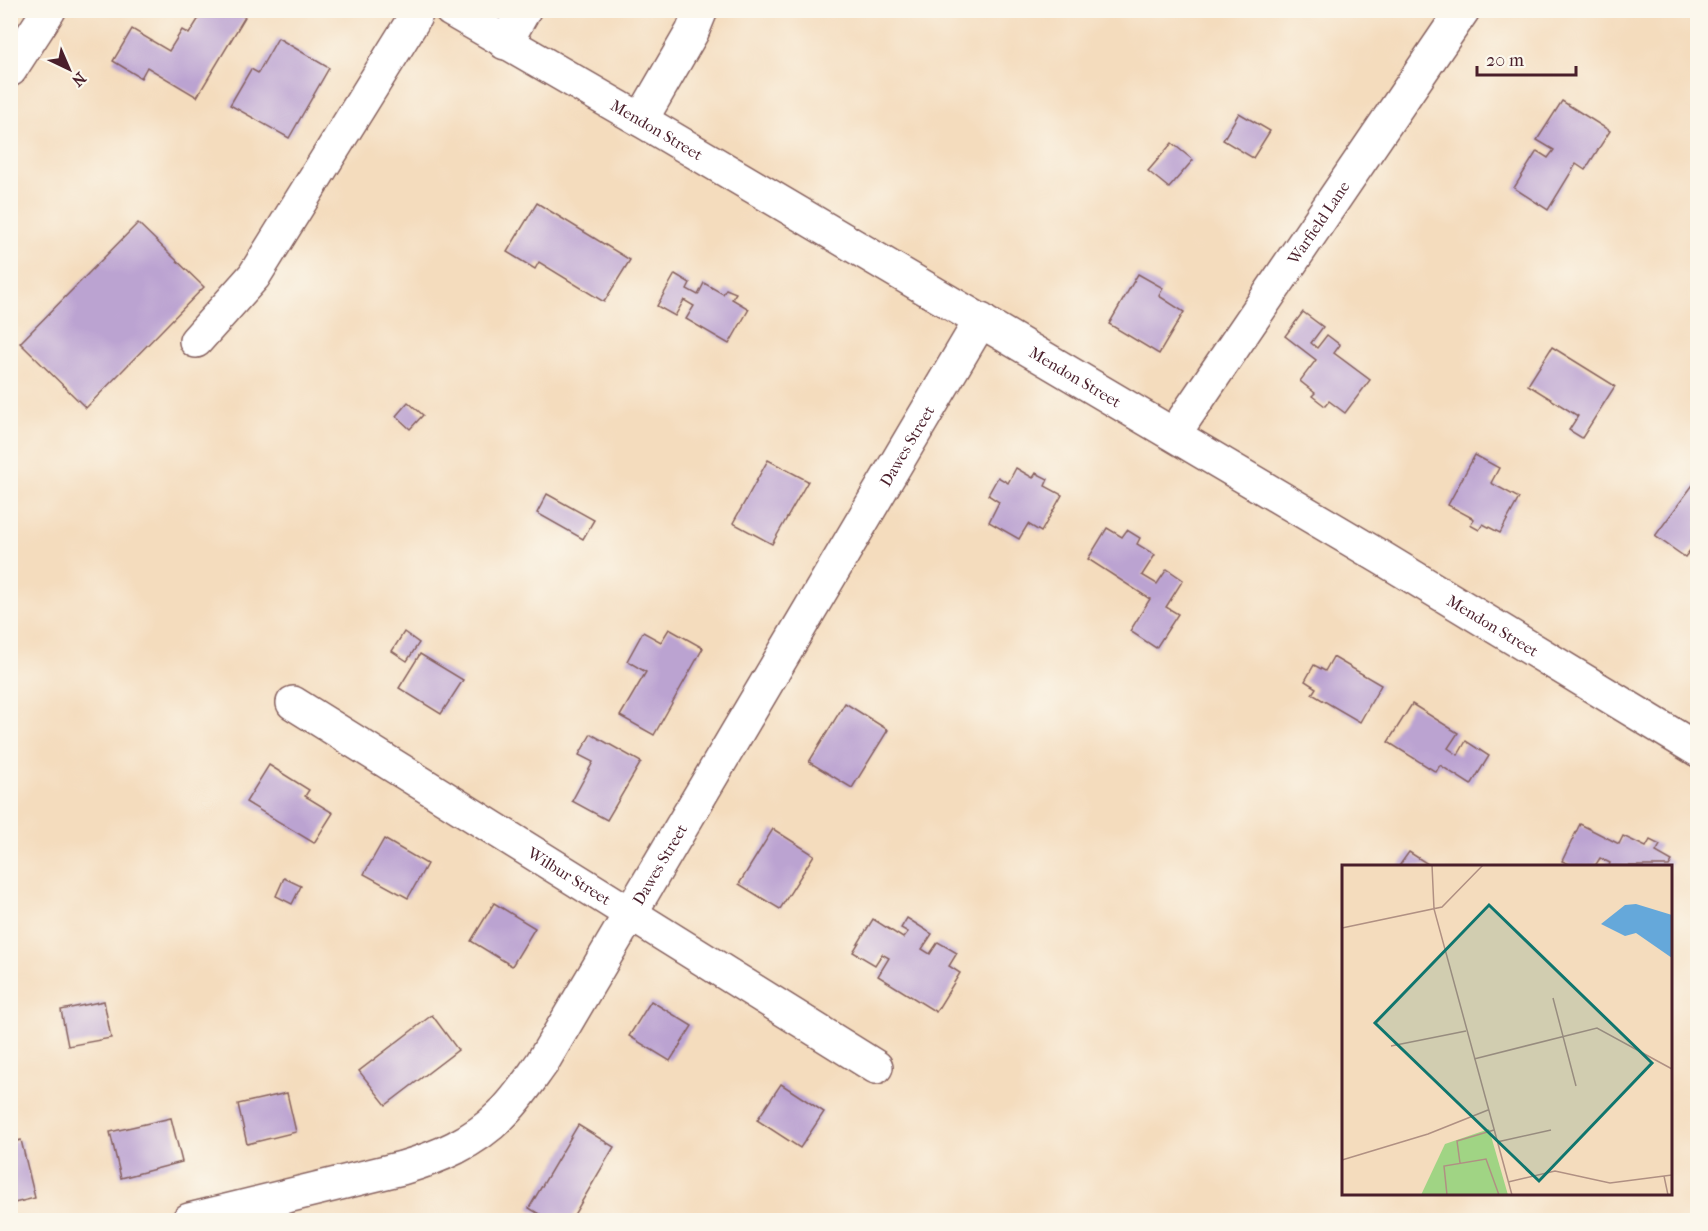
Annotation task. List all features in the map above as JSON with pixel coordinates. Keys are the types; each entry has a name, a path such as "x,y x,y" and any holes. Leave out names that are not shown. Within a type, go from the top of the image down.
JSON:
{"street":[{"path":"10,70 49,10"},
{"path":"196,341 254,276 418,10"},
{"name":"Mendon Street","path":"451,10 981,320 1382,558 1698,750"},
{"path":"505,43 524,10"},
{"path":"641,120 692,32 701,10"},
{"name":"Warfield Lane","path":"1173,434 1463,10"},
{"name":"Dawes Street","path":"189,1221 433,1159 459,1147 482,1132 502,1114 542,1063 981,320"},
{"name":"Wilbur Street","path":"292,703 876,1067"}],"building":[{"path":"204,10 233,10 245,17 197,97 147,67 141,78 113,61 132,29 169,51 182,30 189,34"},
{"path":"278,38 329,68 289,138 230,105 251,69 258,73"},
{"path":"1562,101 1610,131 1585,170 1576,164 1548,210 1514,188 1537,151 1548,158 1554,150 1537,140"},
{"path":"1239,113 1270,131 1253,158 1223,140"},
{"path":"1172,143 1193,160 1169,188 1148,171"},
{"path":"537,203 630,260 604,302 539,262 535,269 507,252"},
{"path":"138,223 204,287 86,408 20,343"},
{"path":"675,274 690,283 687,289 698,295 704,283 723,294 726,289 736,293 732,299 749,309 729,344 686,319 694,306 684,300 675,316 657,306"},
{"path":"1138,274 1163,288 1159,296 1184,312 1159,354 1109,324"},
{"path":"1303,312 1323,327 1311,343 1317,348 1327,335 1340,345 1334,353 1370,380 1345,413 1329,401 1325,406 1312,396 1315,393 1300,381 1316,360 1285,336"},
{"path":"1552,347 1615,386 1582,438 1569,430 1578,416 1528,385"},
{"path":"408,402 423,415 410,429 396,416"},
{"path":"1475,455 1499,468 1491,483 1519,498 1500,533 1483,524 1479,530 1470,525 1474,519 1448,505"},
{"path":"768,460 808,481 772,544 733,523"},
{"path":"1016,468 1033,478 1036,473 1048,479 1045,486 1062,495 1041,532 1028,524 1019,539 989,522 999,502 988,495 998,477 1008,483"},
{"path":"1698,478 1698,540 1685,557 1655,536"},
{"path":"547,494 594,520 583,539 537,513"},
{"path":"1107,528 1122,537 1127,530 1140,538 1137,544 1155,555 1142,575 1157,584 1167,569 1183,580 1166,607 1178,614 1156,648 1130,631 1150,599 1088,559"},
{"path":"669,629 703,648 654,735 620,716 646,672 627,661 643,632 661,642"},
{"path":"404,632 419,643 407,661 392,651"},
{"path":"420,654 463,680 441,714 399,688"},
{"path":"1333,657 1381,685 1360,722 1312,694 1316,688 1305,681 1314,665 1325,671"},
{"path":"845,703 888,730 852,788 809,762"},
{"path":"1412,704 1458,733 1448,748 1458,755 1466,741 1489,756 1471,785 1440,765 1436,772 1388,742"},
{"path":"591,734 641,762 607,820 572,801 593,762 579,755"},
{"path":"269,765 309,790 305,796 333,813 314,843 246,802"},
{"path":"1580,824 1619,844 1623,836 1646,847 1650,840 1660,845 1656,852 1672,861 1670,865 1609,865 1610,863 1600,858 1596,865 1572,865 1562,861"},
{"path":"773,829 814,855 780,909 739,884"},
{"path":"384,839 427,864 408,898 364,874"},
{"path":"1409,852 1429,865 1400,865"},
{"path":"284,878 301,886 292,904 276,896"},
{"path":"494,903 535,928 512,966 471,941"},
{"path":"907,918 932,934 922,949 930,954 938,942 957,953 949,966 960,973 936,1012 878,976 889,958 882,954 875,965 853,952 873,919 903,938 908,932 901,928"},
{"path":"104,1001 111,1038 68,1046 61,1010"},
{"path":"651,1001 692,1026 670,1061 629,1036"},
{"path":"432,1015 458,1050 386,1105 359,1071"},
{"path":"781,1084 824,1112 800,1148 757,1120"},
{"path":"287,1093 296,1132 247,1144 238,1104"},
{"path":"171,1118 182,1162 121,1178 110,1132"},
{"path":"578,1125 614,1147 571,1220 549,1220 529,1208"},
{"path":"21,1140 35,1198 10,1204 10,1143"}]}
